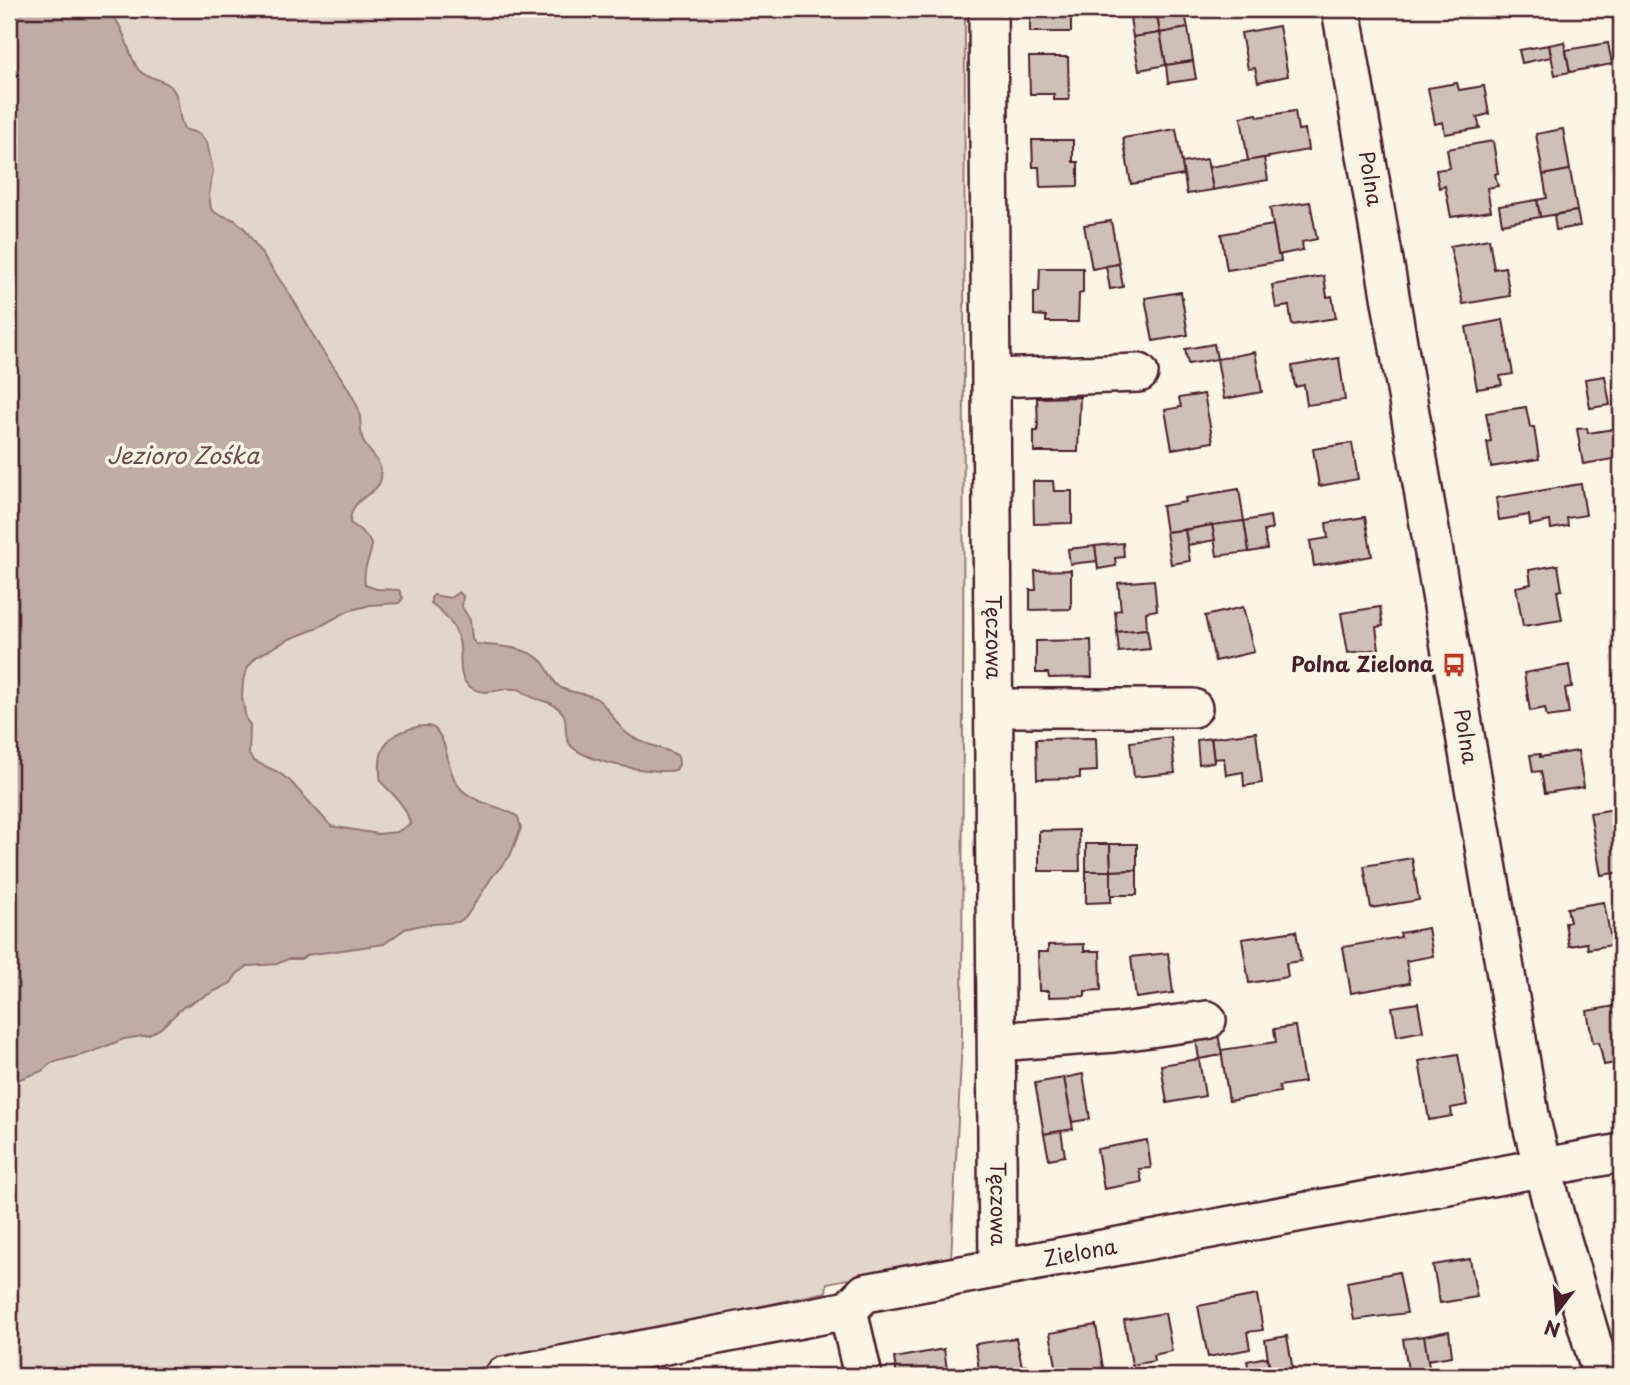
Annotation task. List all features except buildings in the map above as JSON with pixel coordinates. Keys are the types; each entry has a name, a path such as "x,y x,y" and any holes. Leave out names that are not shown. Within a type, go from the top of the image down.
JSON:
{"street":[{"name":"Tęczowa","path":"988,9 998,1267"},
{"name":"Polna","path":"1341,9 1529,1109 1541,1168 1602,1376"},
{"path":"992,378 1139,373"},
{"path":"995,708 1193,708"},
{"path":"997,1042 1114,1033 1207,1020"},
{"name":"Zielona","path":"505,1376 848,1310 865,1293 1621,1153"},
{"path":"848,1310 863,1376"}],"shaded area":[{"path":"9,9 965,9 962,1040 951,1259 827,1283 826,1292 443,1376 9,1376"}],"water":[{"name":"Jezioro Zośka","path":"29,9 106,9 121,29 139,70 172,88 177,97 184,129 200,134 207,143 213,171 209,195 211,209 235,220 246,230 291,296 354,400 359,412 363,440 380,467 381,480 373,491 355,505 350,523 369,539 371,545 365,585 376,589 399,590 403,598 399,603 370,605 348,611 256,657 248,667 243,681 242,697 246,719 250,725 249,755 254,761 290,781 331,826 378,834 397,832 410,824 409,818 381,782 382,750 392,738 404,731 432,727 444,744 456,783 461,789 474,798 518,817 521,828 510,856 492,877 466,917 458,922 405,929 384,944 307,955 301,959 288,959 277,964 248,966 237,974 231,983 183,1007 161,1028 149,1035 124,1039 89,1053 51,1063 42,1071 9,1083 9,15"},
{"path":"459,592 463,596 462,607 470,620 472,639 476,644 515,648 533,655 546,667 561,688 597,699 629,735 678,756 679,764 676,770 636,769 588,756 569,743 565,717 550,703 521,690 482,692 469,686 463,677 455,629 445,615 431,603 434,595 450,598"}],"place":[{"name":"Polna Zielona","path":"1454,665"}]}
